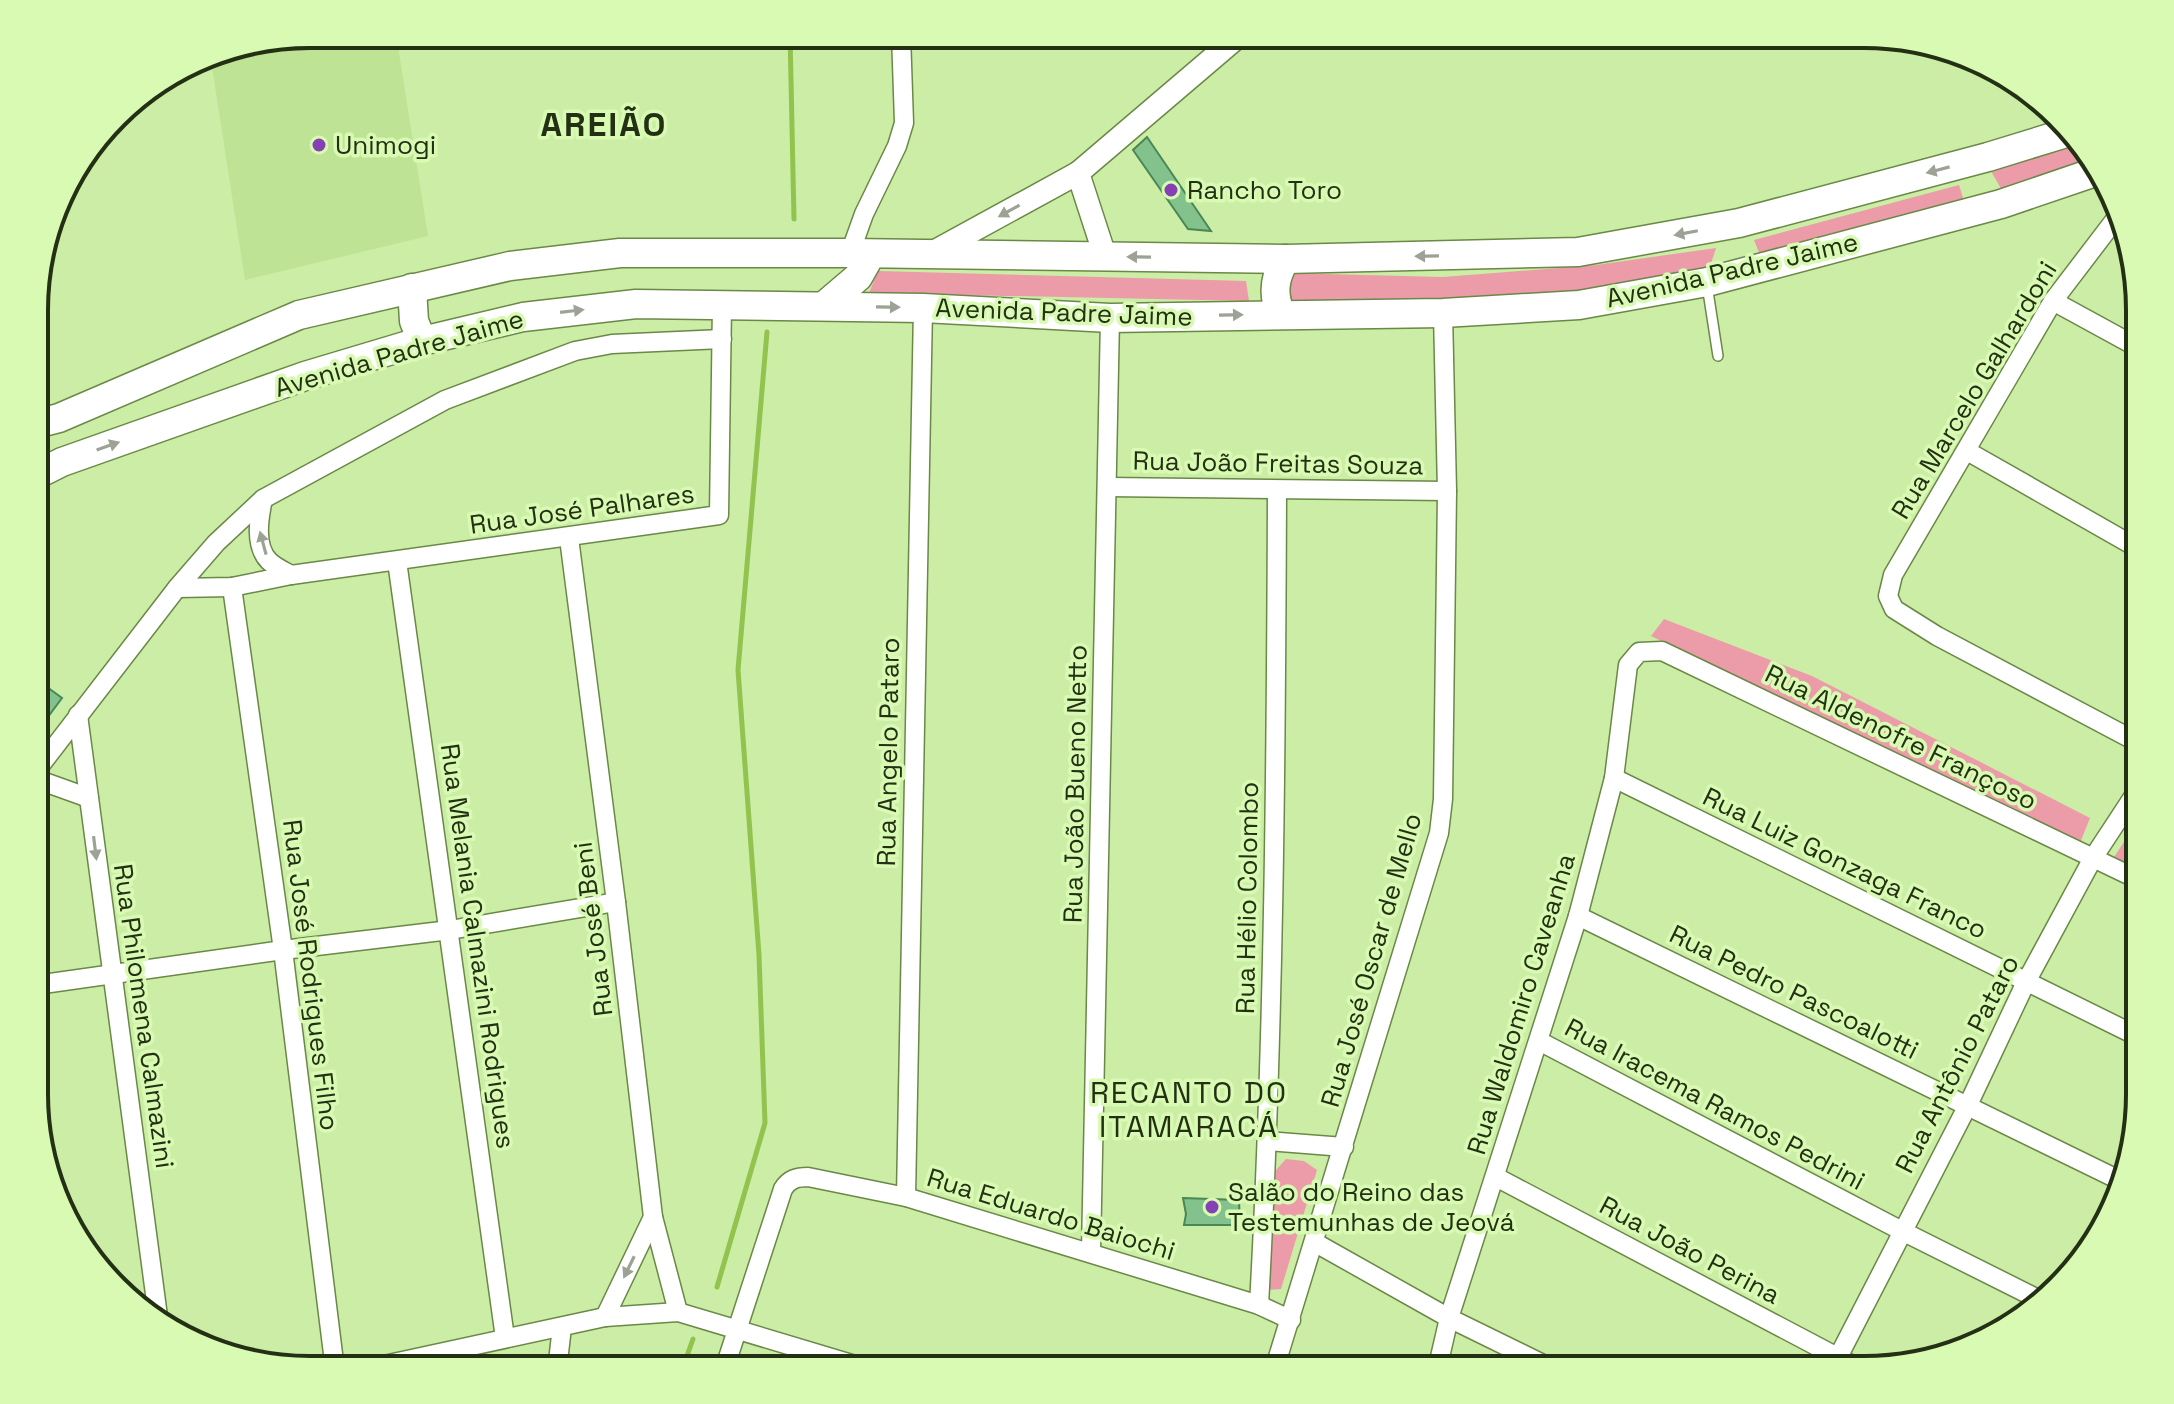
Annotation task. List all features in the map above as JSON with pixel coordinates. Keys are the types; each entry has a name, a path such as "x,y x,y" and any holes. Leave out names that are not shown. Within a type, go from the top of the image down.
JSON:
{"main road":[{"name":"Avenida Padre Jaime","path":"48,421 299,315 510,266 620,253 1286,259 1578,252 1739,223 2059,135"},
{"path":"1988,157 1987,185 2001,204"},
{"name":"Avenida Padre Jaime","path":"48,469 305,376 422,341 523,317 636,304 923,308 1110,318 1443,313 1579,305 1707,282 2001,204 2088,174"},
{"path":"1739,223 1750,245 1749,270"},
{"path":"824,306 858,277 860,253"},
{"path":"1281,314 1275,286 1276,276 1286,259"},
{"path":"412,288 414,321 422,341"}],"street":[{"path":"927,256 1078,173 1224,48"},
{"path":"860,253 864,214 897,146 904,123 901,49"},
{"path":"1078,173 1105,256"},
{"name":"Rua Marcelo Galhardoni","path":"2111,225 2053,301 1893,575 1888,596 1894,609 1937,636 2125,736"},
{"path":"2053,301 2125,340"},
{"name":"Rua José Palhares","path":"177,588 232,587 291,575 719,515 722,304"},
{"name":"Rua Angelo Pataro","path":"906,1197 923,308"},
{"name":"Rua José Oscar de Mello","path":"1279,1355 1439,833 1443,784 1447,491 1443,313"},
{"name":"Rua João Bueno Netto","path":"1091,1252 1110,318"},
{"path":"48,755 177,588 216,543 263,499 445,400 575,351 612,344 722,339"},
{"path":"1967,451 2125,541"},
{"name":"Rua João Freitas Souza","path":"1108,487 1447,491"},
{"name":"Rua Hélio Colombo","path":"1259,1305 1268,1141 1276,766 1277,491"},
{"path":"263,499 259,518 262,550 269,561 291,575"},
{"name":"Rua José Beni","path":"569,538 653,1217 678,1312"},
{"name":"Rua Melania Calmazini Rodrigues","path":"397,561 505,1338"},
{"name":"Rua José Rodrigues Filho","path":"232,587 283,950 333,1356"},
{"name":"Rua Aldenofre Françoso","path":"1639,652 1662,651 2125,873"},
{"name":"Rua Waldomiro Caveanha","path":"1440,1355 1449,1318 1578,916 1614,778 1628,665 1639,652"},
{"name":"Rua Philomena Calmazini","path":"78,715 157,1307"},
{"name":"Rua Luiz Gonzaga Franco","path":"1614,778 2125,1030"},
{"path":"48,783 89,798"},
{"name":"Rua Antônio Pataro","path":"1840,1355 1968,1105 2026,982 2093,858 2125,809"},
{"path":"48,984 450,930 616,902"},
{"name":"Rua Pedro Pascoalotti","path":"1578,916 2112,1177"},
{"name":"Rua Iracema Ramos Pedrini","path":"1539,1041 2031,1296"},
{"path":"1268,1141 1344,1147"},
{"name":"Rua Eduardo Baiochi","path":"736,1329 783,1189 791,1180 808,1177 906,1197 1259,1305 1291,1320"},
{"name":"Rua João Perina","path":"1496,1177 1819,1355"},
{"path":"605,1317 653,1217"},
{"path":"1314,1242 1449,1318 1525,1355"},
{"path":"424,1356 605,1317 678,1312 824,1356"},
{"path":"559,1356 562,1327"},
{"path":"728,1356 736,1329"}],"lane":[{"path":"1707,282 1718,356"}],"shaded area":[{"name":"Unimogi","path":"292,49 398,49 428,236 245,280 212,68 259,53"},
{"path":"2069,148 2085,169 2004,194 1991,171"},
{"path":"1959,185 1964,201 1762,260 1754,240"},
{"path":"1716,248 1710,267 1581,296 1286,306 1286,273 1443,277 1596,265"},
{"path":"878,271 1246,281 1249,301 869,293"},
{"path":"1664,619 1812,676 2090,818 2080,843 1651,636"},
{"path":"2125,840 2125,866 2112,860"},
{"path":"1286,1159 1304,1161 1317,1170 1281,1289 1266,1290 1276,1170"}],"building":[{"name":"Rancho Toro","path":"1147,137 1211,231 1188,229 1133,150"},
{"path":"48,688 62,698 48,717"},
{"name":"Salão do Reino das Testemunhas de Jeová","path":"1183,1198 1239,1200 1240,1225 1184,1225 1186,1214"}],"waterway":[{"path":"790,49 794,219"},
{"path":"717,1287 765,1123 759,955 738,670 767,332"},
{"path":"687,1356 693,1339"}],"place":[{"name":"Unimogi","path":"319,145"},
{"name":"Rancho Toro","path":"1171,190"},
{"name":"Salão do Reino das Testemunhas de Jeová","path":"1212,1207"}],"district":[{"name":"AREIÃO","path":"604,124"},
{"name":"RECANTO DO ITAMARACÁ","path":"1189,1110"}]}
